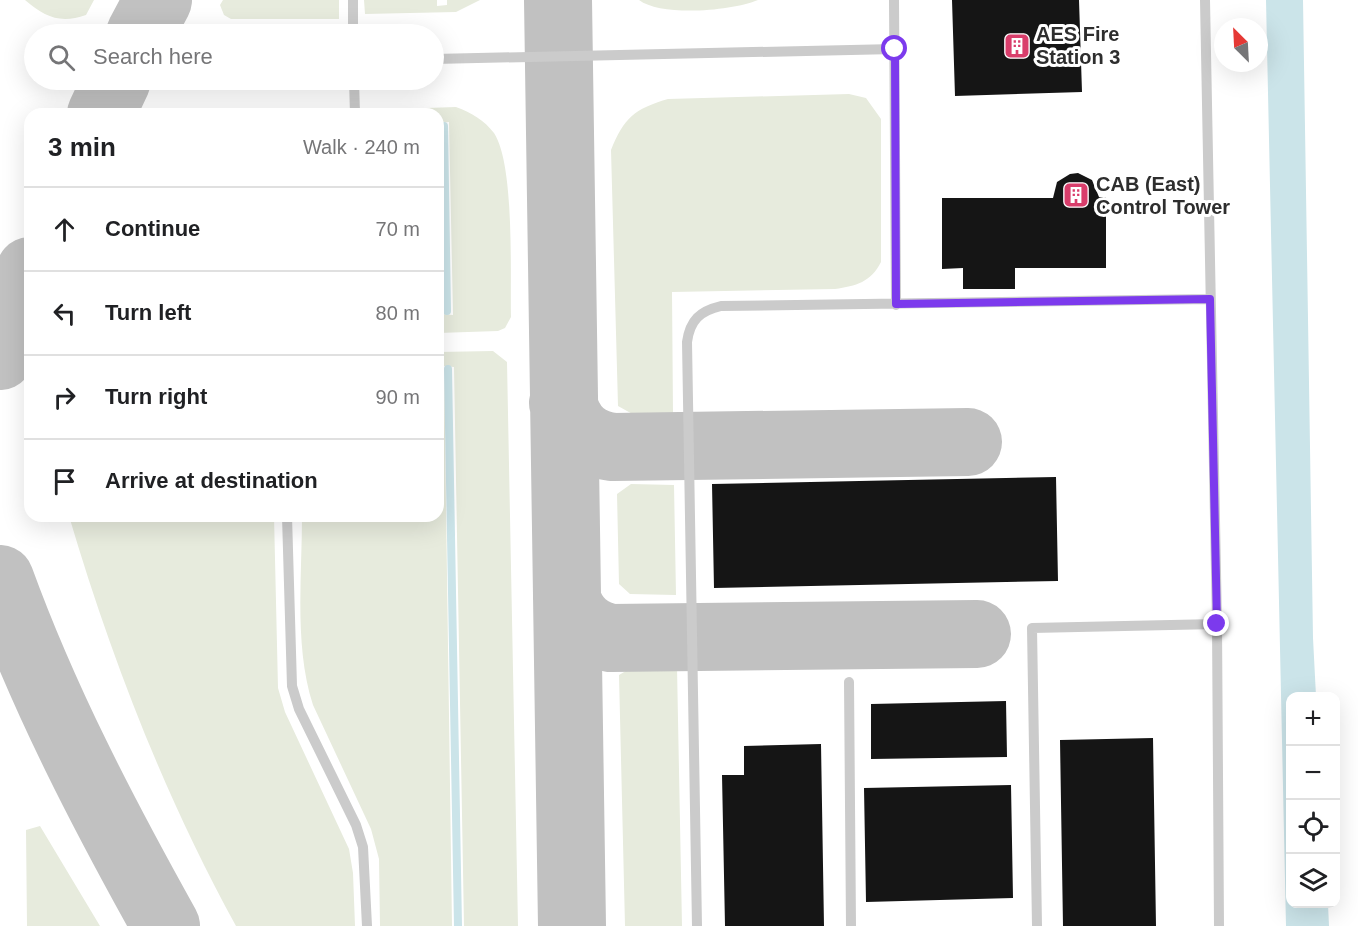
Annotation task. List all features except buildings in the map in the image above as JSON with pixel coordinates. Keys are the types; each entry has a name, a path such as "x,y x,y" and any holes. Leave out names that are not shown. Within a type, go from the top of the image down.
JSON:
{"lane":[{"path":"352,0 353,24"},
{"path":"894,0 896,304"},
{"path":"1205,0 1217,624 1219,926"},
{"path":"444,59 895,49"},
{"path":"354,90 355,108"},
{"path":"697,926 687,354 689,328 696,316 707,309 721,306 1210,299"},
{"path":"287,522 292,686 299,709 356,825 363,847 367,926"},
{"path":"1037,926 1032,628 1217,624"},
{"path":"849,682 851,926"}],"shaded area":[{"path":"25,0 94,0 86,15 61,19 46,15"},
{"path":"223,0 339,0 339,19 231,19 224,15 220,5"},
{"path":"364,0 437,0 437,6 447,5 447,0 480,0 456,12 365,14"},
{"path":"639,0 758,0 732,7 679,10 663,9"},
{"path":"849,94 866,98 881,119 881,262 877,269 862,282 835,289 672,292 673,414 636,416 618,406 611,150 626,122 638,111 668,99"},
{"path":"456,107 477,117 494,133 501,148 510,222 511,317 505,328 498,331 444,333 444,314 453,315 449,122 444,123 444,108 426,108"},
{"path":"493,351 507,362 518,926 464,926 454,367 444,366 444,352"},
{"path":"444,366 452,926 380,926 379,859 371,829 313,705 303,659 300,611 302,522 444,522"},
{"path":"631,484 674,485 676,595 630,594 619,584 617,494"},
{"path":"71,522 274,522 278,688 285,712 349,849 353,873 355,926 236,926 163,777 122,674"},
{"path":"677,667 682,926 625,926 619,675 631,668"},
{"path":"40,826 100,926 27,926 26,830"}],"water":[{"path":"1266,0 1303,0 1316,692 1286,692 1286,908 1328,908 1329,926 1286,926"}],"waterway":[{"path":"444,126 447,311"},
{"path":"448,369 458,926"}],"taxiway":[{"path":"145,24 158,0"},
{"path":"558,0 572,926"},
{"path":"104,108 112,90"},
{"path":"0,356 24,288"},
{"path":"563,403 570,421 581,434 595,442 613,447 968,442"},
{"path":"0,579 17,624 76,756 166,926"},
{"path":"567,599 574,614 583,625 611,638 977,634"}],"place":[{"name":"AES Fire Station 3","path":"1017,46"},
{"name":"CAB (East) Control Tower","path":"1076,195"}],"route":[{"path":"895,49 896,304 1210,299 1217,624"}]}
